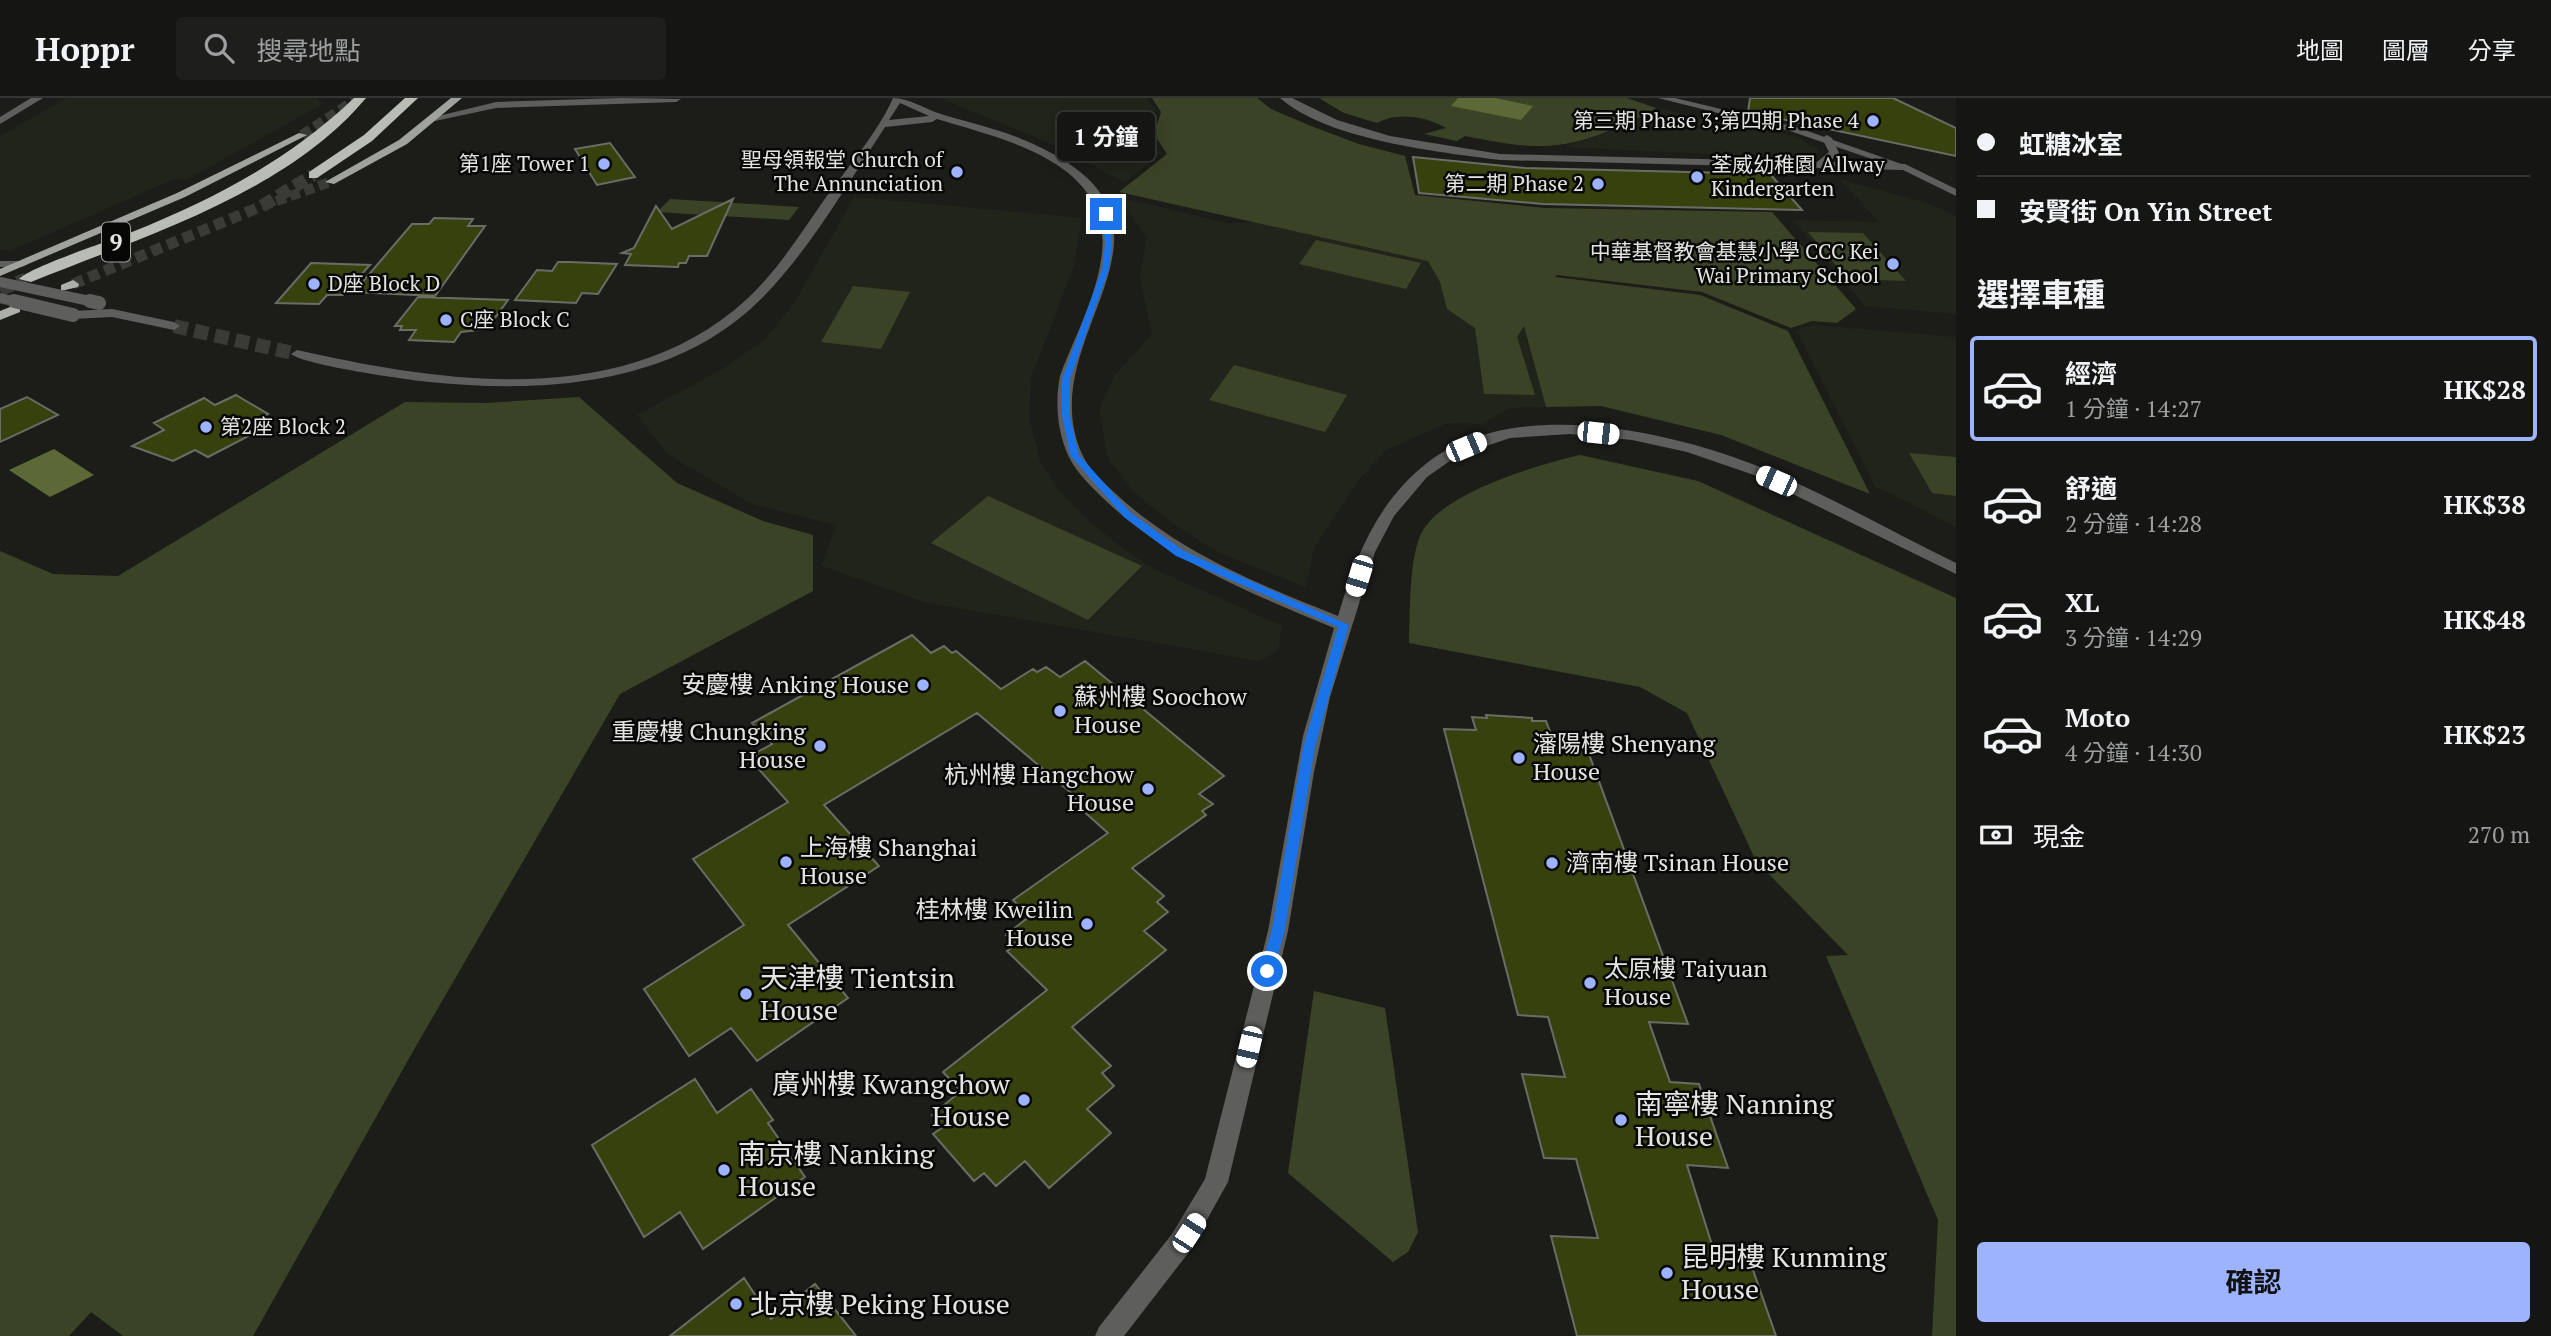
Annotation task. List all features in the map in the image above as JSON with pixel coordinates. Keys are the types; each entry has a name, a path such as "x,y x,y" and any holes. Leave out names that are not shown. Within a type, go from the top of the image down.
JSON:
{"highway":[{"name":"9","path":"26,279 206,204 239,187 313,141 360,98"},
{"path":"313,175 379,130 412,98"},
{"path":"0,316 15,309"}],"main road":[{"path":"330,183 394,147 435,118 457,98"},
{"path":"1,273 181,195 302,135"}],"street":[{"path":"0,121 38,98"},
{"path":"464,98 496,105"},
{"path":"297,354 410,377 475,384 570,379 622,369 668,354 730,318 773,280 899,98 946,120 1000,135 1059,163 1080,178 1098,196 1106,214 1106,269 1066,379 1066,416 1075,455 1095,482 1127,515 1180,554 1343,625"},
{"path":"1285,98 1373,134 1430,147 1500,157 1906,167"},
{"path":"1663,98 1827,138 1906,167 1956,193"},
{"path":"435,118 496,105 676,99"},
{"path":"883,124 916,119 946,120"},
{"path":"1818,166 1834,153 1827,138"},
{"path":"0,264 22,264"},
{"path":"0,282 99,303 112,313"},
{"path":"0,298 73,315 112,313 174,326"},
{"path":"1108,1336 1178,1250 1201,1215 1216,1182 1278,929 1309,747 1343,625 1359,576 1382,523 1411,486 1449,454 1482,440 1526,429 1578,430 1639,438 1693,450 1796,490 1956,569"}],"shaded area":[{"path":"67,98 316,98 323,104 186,180 174,179 10,251 0,249 0,136"},
{"path":"941,98 1146,98 1156,109 1148,134 1160,153 1125,183 1063,149"},
{"path":"1152,98 1257,98 1271,109 1311,126 1359,144 1405,156 1415,195 1545,208 1772,212 1856,309 1837,323 1812,321 1791,328 1702,292 1557,275 1555,277 1700,295 1788,331 1870,494 1721,435 1601,406 1546,407 1524,326 1517,337 1535,395 1484,394 1475,328 1447,309 1440,282 1428,261 1119,192 1167,154 1154,134 1161,112"},
{"path":"1319,98 1627,98 1656,108 1622,125 1582,140 1527,146 1465,136 1457,141 1424,134 1446,128 1412,117 1393,117 1377,123 1344,113"},
{"path":"1458,98 1495,98 1533,106 1521,120 1451,106"},
{"path":"1656,108 1794,136 1817,148 1820,153 1789,158 1564,147 1606,133"},
{"name":"中華基督教會基慧小學 CCC Kei Wai Primary School","path":"1839,179 1927,203 1956,216 1956,314 1865,306 1793,220 1879,222"},
{"path":"854,197 1082,218 1074,266 1031,378 1029,418 1041,464 1061,492 1090,522 1122,548 1154,569 1282,626 1278,651 1259,661 924,602 822,566 836,525 752,504 667,454 637,415 724,368 765,339 795,302"},
{"path":"1118,197 1227,223 1331,221 1509,272 1546,407 1509,408 1483,424 1447,423 1386,450 1358,481 1314,548 1306,587 1217,552 1169,521 1133,491 1108,459 1099,409 1115,375 1152,334 1140,277 1147,237"},
{"path":"670,199 799,207 789,220 657,212"},
{"path":"1808,232 1863,233 1906,281 1848,279"},
{"path":"1316,240 1421,263 1406,289 1299,264"},
{"path":"853,286 910,292 881,349 821,342"},
{"path":"1813,325 1956,337 1956,527 1875,486 1796,330"},
{"path":"1234,365 1347,395 1325,432 1209,400"},
{"path":"579,397 677,483 763,521 813,535 813,591 620,694 416,1046 253,1336 123,1336 91,1312 69,1336 0,1336 0,551 53,574 118,576 405,402 486,403"},
{"path":"54,449 94,475 50,497 9,470"},
{"path":"1909,453 1956,457 1956,496 1932,493"},
{"path":"1580,455 1698,481 1956,598 1956,1336 1932,1336 1938,1220 1826,956 1848,955 1756,861 1687,713 1640,687 1409,643 1416,547 1430,521 1467,494 1491,483"},
{"path":"988,496 1142,566 1088,620 931,543"},
{"path":"1314,991 1385,1008 1418,1232 1408,1252 1393,1262 1288,1173"}],"building":[{"name":"第三期 Phase 3;第四期 Phase 4","path":"1750,98 1893,98 1956,128 1956,156 1748,112"},
{"path":"610,143 635,177 597,185 575,149"},
{"name":"第二期 Phase 2","path":"1413,157 1525,168 1770,174 1802,210 1543,204 1419,193"},
{"path":"733,199 707,256 689,256 686,263 679,263 678,267 625,265 631,254 622,253 634,248 656,206 672,229"},
{"path":"434,218 473,219 468,226 485,226 435,296 354,292 412,224 429,224"},
{"path":"558,262 617,264 598,294 582,293 576,303 515,300 537,270 552,271"},
{"name":"D座 Block D","path":"311,263 370,265 343,295 327,295 319,304 276,303"},
{"name":"C座 Block C","path":"418,297 508,300 487,329 461,332 454,342 409,340 416,330 400,330 402,326 395,326"},
{"name":"第2座 Block 2","path":"236,395 268,414 246,425 258,431 208,457 195,450 173,461 132,446 164,430 154,423 204,398 215,405"},
{"path":"27,397 58,415 0,442 0,409"},
{"path":"912,635 931,653 944,646 952,653 956,651 1001,689 1033,669 1037,672 1046,667 1060,677 1085,661 1224,776 1199,794 1213,804 1202,811 1206,815 1132,868 1164,896 1157,902 1168,912 1144,931 1166,950 1072,1027 1111,1066 1102,1073 1114,1086 1087,1109 1111,1133 1049,1188 1025,1161 996,1186 984,1173 974,1181 933,1134 943,1127 932,1115 961,1091 943,1072 1047,990 1007,951 1015,945 1006,935 1030,916 1013,900 1108,833 1072,801 1077,798 977,713 824,805 879,866 788,925 848,998 757,1061 731,1028 689,1056 644,989 744,925 693,859 788,802 755,765 761,761 754,754 772,744 752,723"},
{"path":"1486,715 1532,718 1532,721 1546,721 1551,734 1582,735 1688,1024 1649,1022 1670,1082 1699,1084 1728,1168 1687,1165 1712,1245 1745,1247 1776,1336 1577,1336 1551,1236 1598,1238 1576,1159 1544,1158 1522,1074 1565,1077 1548,1017 1518,1015 1444,729 1476,730 1472,717 1487,718"},
{"name":"南京樓 Nanking House","path":"695,1079 717,1113 751,1089 773,1120 768,1123 805,1177 703,1249 680,1212 644,1237 592,1145"},
{"name":"北京樓 Peking House","path":"744,1278 771,1319 815,1284 856,1336 670,1336"}],"tunnel":[{"path":"302,135 358,98"},
{"path":"262,206 313,175"},
{"path":"262,206 330,182"},
{"path":"73,284 262,206"},
{"path":"0,290 26,279"},
{"path":"174,326 297,354"}],"place":[{"name":"第三期 Phase 3;第四期 Phase 4","path":"1873,121"},
{"name":"第1座 Tower 1","path":"604,164"},
{"name":"聖母領報堂 Church of The Annunciation","path":"957,172"},
{"name":"荃威幼稚園 Allway Kindergarten","path":"1697,177"},
{"name":"第二期 Phase 2","path":"1598,184"},
{"name":"中華基督教會基慧小學 CCC Kei Wai Primary School","path":"1893,264"},
{"name":"D座 Block D","path":"314,284"},
{"name":"C座 Block C","path":"446,320"},
{"name":"第2座 Block 2","path":"206,427"},
{"name":"安慶樓 Anking House","path":"923,685"},
{"name":"蘇州樓 Soochow House","path":"1060,711"},
{"name":"重慶樓 Chungking House","path":"820,746"},
{"name":"瀋陽樓 Shenyang House","path":"1519,758"},
{"name":"杭州樓 Hangchow House","path":"1148,789"},
{"name":"上海樓 Shanghai House","path":"786,862"},
{"name":"濟南樓 Tsinan House","path":"1552,863"},
{"name":"桂林樓 Kweilin House","path":"1087,924"},
{"name":"太原樓 Taiyuan House","path":"1590,983"},
{"name":"天津樓 Tientsin House","path":"746,994"},
{"name":"廣州樓 Kwangchow House","path":"1024,1100"},
{"name":"南寧樓 Nanning House","path":"1621,1120"},
{"name":"南京樓 Nanking House","path":"724,1170"},
{"name":"昆明樓 Kunming House","path":"1667,1273"},
{"name":"北京樓 Peking House","path":"736,1304"}],"route":[{"path":"1106,214 1106,269 1066,379 1066,416 1075,455 1095,482 1127,515 1180,554 1343,625 1309,747 1278,929 1267,971"}]}
